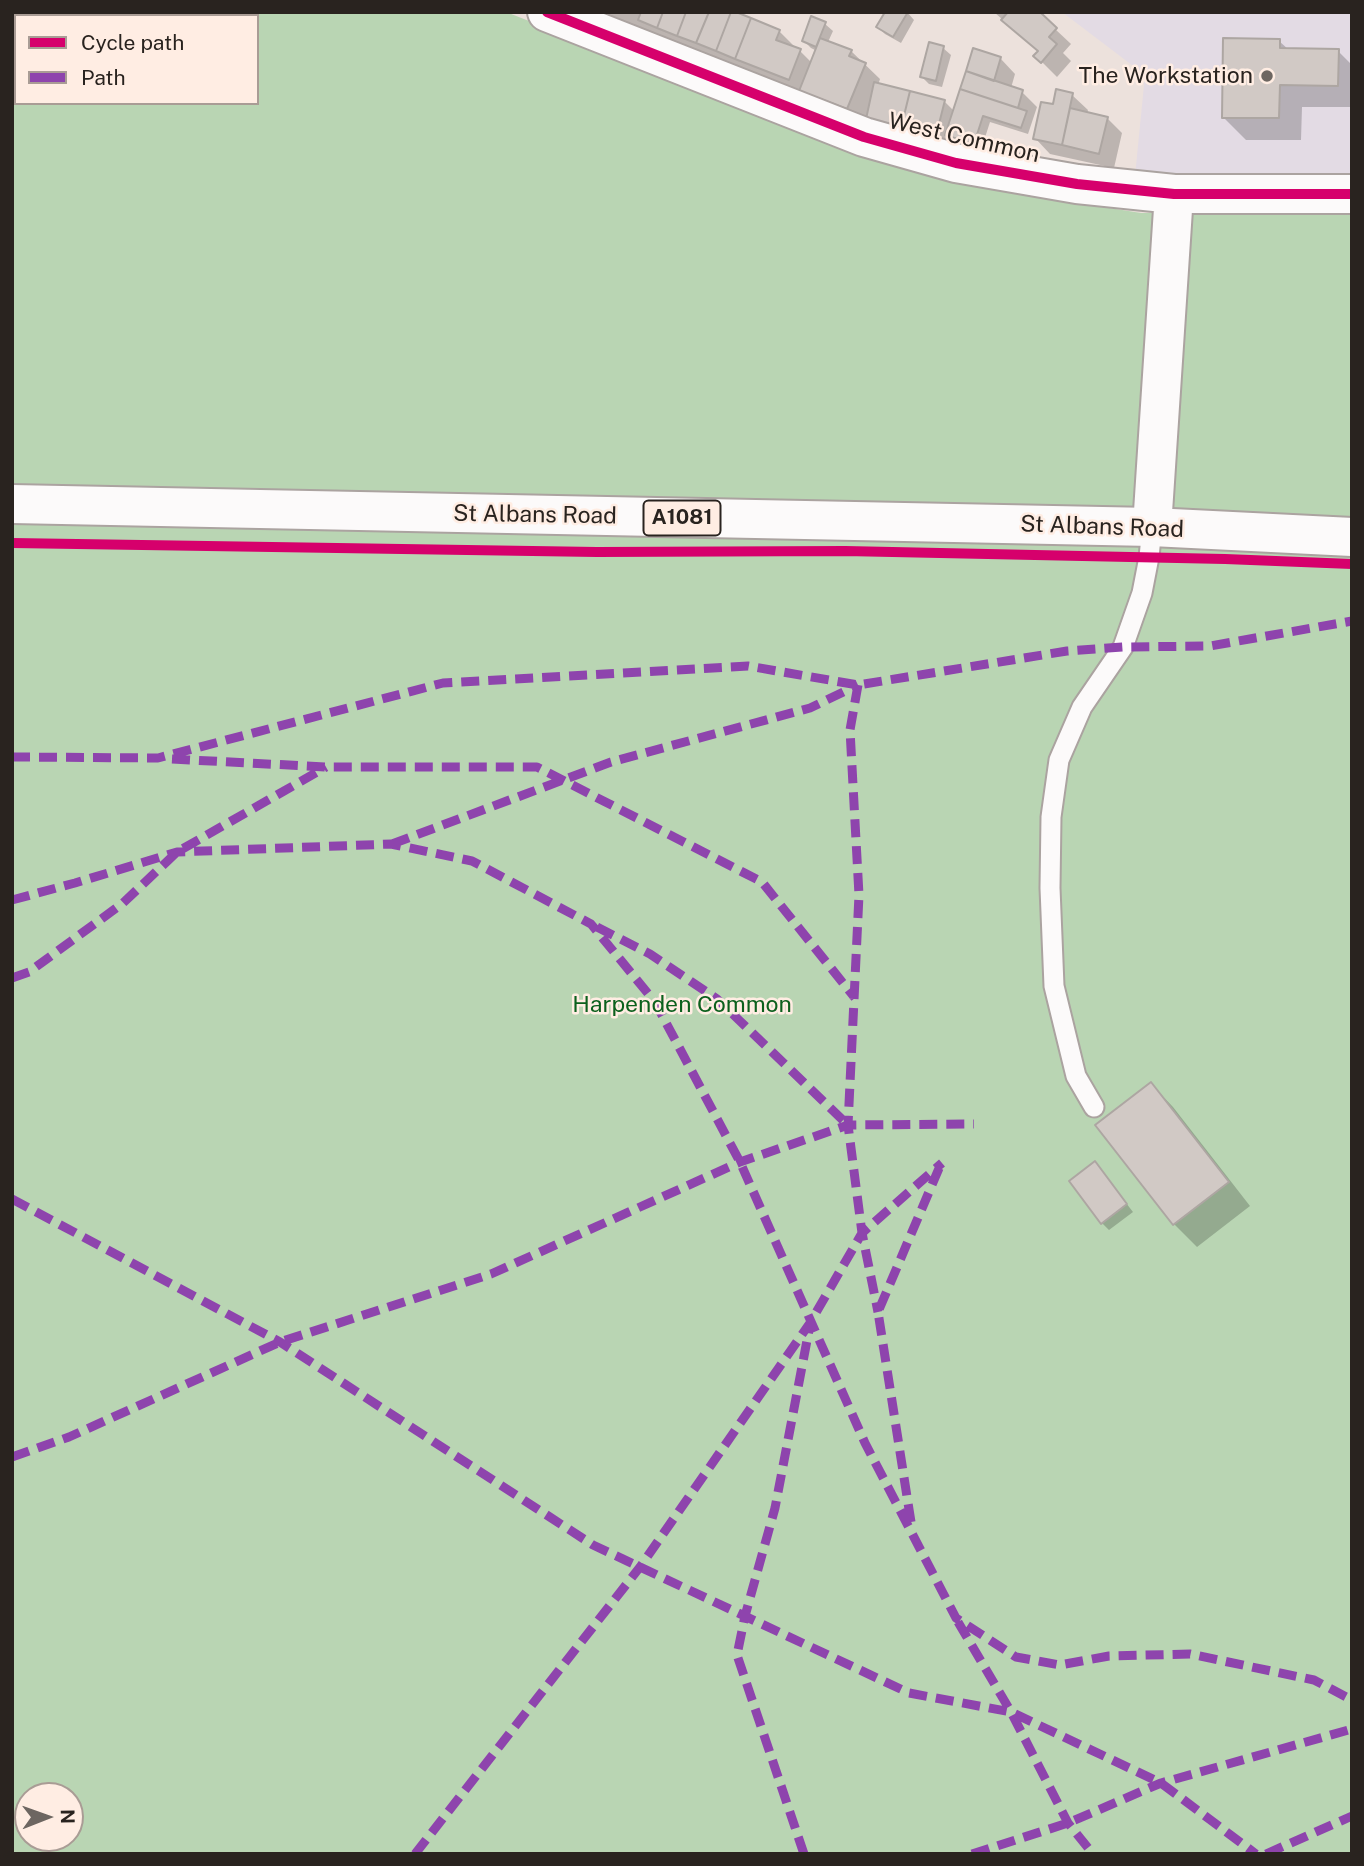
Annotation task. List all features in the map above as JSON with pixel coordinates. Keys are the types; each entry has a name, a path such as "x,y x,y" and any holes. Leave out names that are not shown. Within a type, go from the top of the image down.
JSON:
{"main road":[{"name":"West Common","path":"547,12 864,136 956,163 1077,184 1174,194 1352,194"},
{"path":"1153,527 1174,194"},
{"name":"St Albans Road","path":"12,504 1153,527 1352,537"}],"lane":[{"path":"1094,1107 1076,1076 1054,986 1050,888 1051,817 1059,760 1082,707 1123,647 1142,593 1153,527"}],"shaded area":[{"path":"1062,12 1352,12 1352,188 1135,176 1145,75"}],"green space":[{"name":"Harpenden Common","path":"506,12 882,159 1009,192 1141,213 1352,211 1352,1854 12,1854 12,86 14,105 259,105 259,14 212,14"}],"building":[{"path":"641,12 663,12 657,28 638,20"},
{"path":"663,12 686,12 677,36 657,28"},
{"path":"686,12 709,12 696,43 677,36"},
{"path":"709,12 731,12 716,51 696,43"},
{"path":"731,12 751,18 735,59 716,51"},
{"path":"885,12 908,12 893,37 876,27"},
{"path":"1008,12 1040,12 1057,28 1049,37 1057,44 1041,63 1033,56 1038,51 1001,20"},
{"path":"811,16 826,22 816,47 802,41"},
{"path":"751,18 780,30 776,40 801,49 789,80 735,59"},
{"path":"820,38 852,50 849,56 866,63 847,109 799,91"},
{"path":"1223,38 1280,39 1280,48 1339,49 1338,86 1280,85 1279,118 1222,118"},
{"path":"929,42 944,46 936,81 920,77"},
{"path":"973,48 1001,57 994,81 966,71"},
{"path":"966,71 1023,90 1018,108 960,89"},
{"path":"874,82 910,91 901,128 866,119"},
{"path":"960,89 1027,111 1021,128 983,116 974,144 945,135"},
{"path":"1056,89 1073,93 1062,145 1033,139 1041,102 1053,104"},
{"path":"910,91 945,100 936,136 901,128"},
{"path":"1070,108 1108,117 1099,154 1062,145"},
{"path":"1151,1082 1229,1182 1173,1225 1095,1125"},
{"path":"1095,1161 1127,1204 1101,1224 1069,1181"}],"marked path":[{"path":"12,757 158,758 443,683 748,666 858,685 1067,651 1210,646 1352,621"},
{"path":"858,685 850,730 859,895 848,1125 862,1233 878,1312"},
{"path":"392,844 611,762 810,708 858,685"},
{"path":"172,759 326,767 537,767 762,882 855,998"},
{"path":"12,978 29,972 123,903 177,852 326,767"},
{"path":"12,900 177,852 391,844 472,861 591,924 655,1002 740,1162 865,1443 956,1618 1016,1657 1060,1665 1109,1656 1190,1654 1314,1680 1352,1700"},
{"path":"597,927 650,954 717,999 848,1125"},
{"path":"12,1457 69,1437 280,1342 491,1274 740,1162 848,1125 974,1124"},
{"path":"415,1854 640,1567 810,1323 862,1233 942,1163"},
{"path":"911,1522 878,1312 940,1166"},
{"path":"12,1199 280,1342 593,1545 909,1693 1011,1712 1161,1783 1256,1854"},
{"path":"804,1854 737,1655 775,1508 809,1330"},
{"path":"958,1622 1011,1712 1068,1823 1093,1854"},
{"path":"972,1854 1068,1823 1161,1783 1352,1729"},
{"path":"1266,1854 1352,1816"}],"cycle path":[{"path":"547,12 864,137 956,163 1077,184 1174,194 1352,194"},
{"path":"12,543 597,552 845,551 1352,564"}],"place":[{"name":"The Workstation","path":"1267,76"}]}
